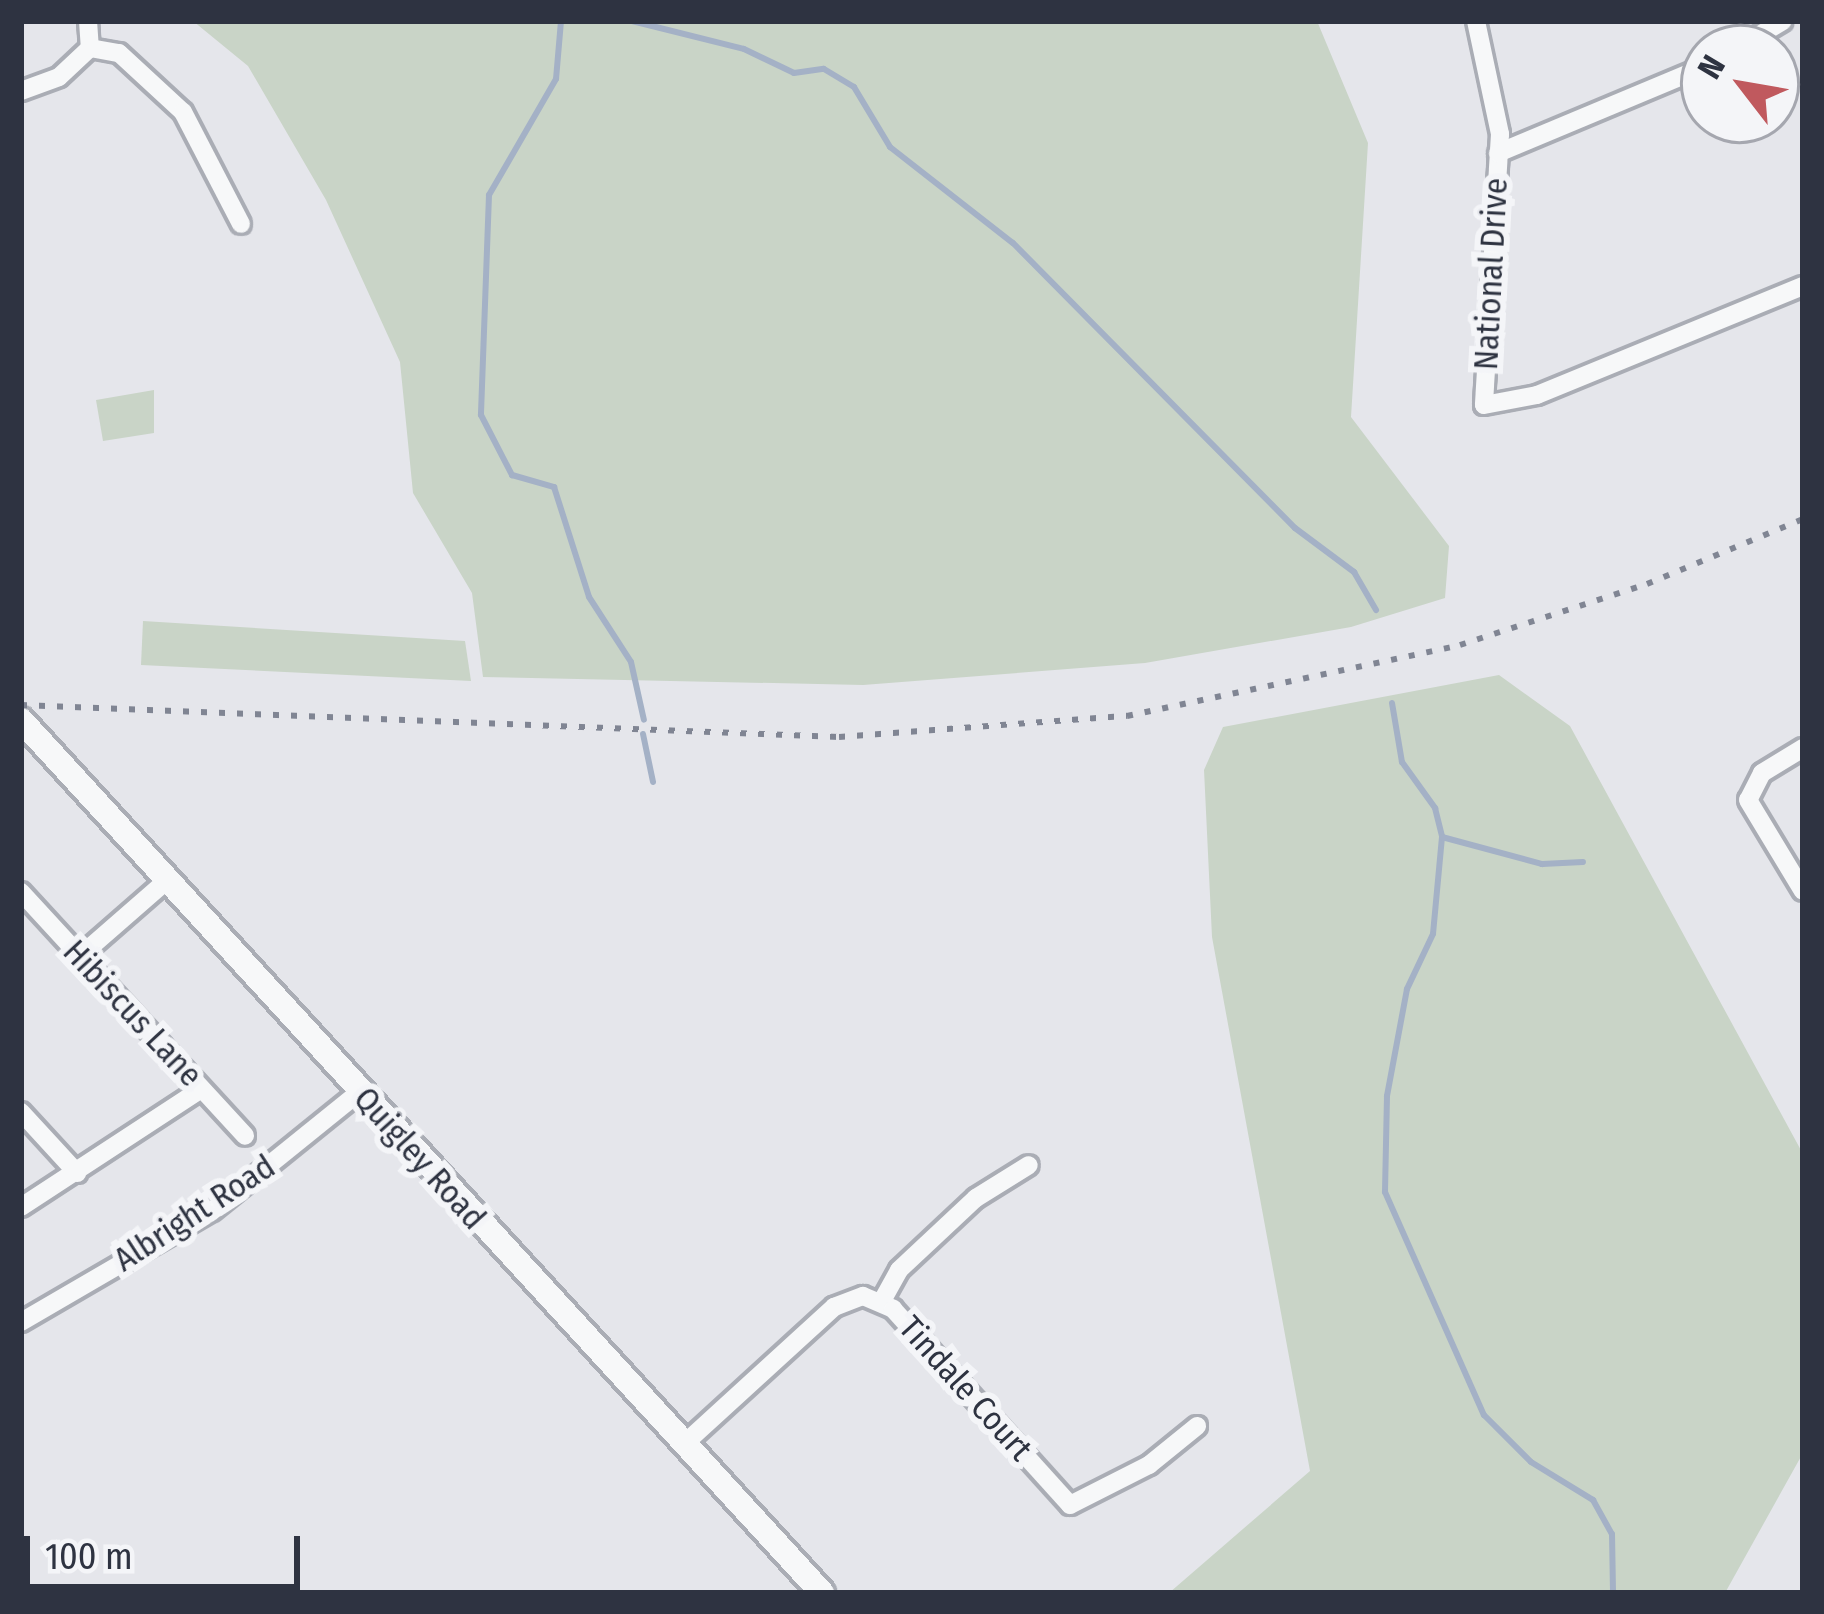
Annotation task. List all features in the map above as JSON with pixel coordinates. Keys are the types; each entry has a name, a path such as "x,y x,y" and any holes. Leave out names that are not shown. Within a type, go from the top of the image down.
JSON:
{"street":[{"path":"88,21 90,48"},
{"name":"National Drive","path":"1476,21 1498,153 1484,405 1537,395 1803,286"},
{"path":"21,91 58,77 90,48"},
{"path":"90,48 119,53 184,112 242,224"},
{"path":"1498,153 1680,77"},
{"name":"Quigley Road","path":"21,721 818,1592"},
{"path":"1803,748 1751,785 1748,800 1803,890"},
{"path":"79,957 166,881"},
{"name":"Hibiscus Lane","path":"21,892 245,1136"},
{"path":"21,1207 201,1089"},
{"name":"Albright Road","path":"21,1322 212,1210 358,1093"},
{"path":"21,1112 77,1173"},
{"path":"882,1301 898,1270 961,1212 1029,1166"},
{"name":"Tindale Court","path":"683,1445 834,1307 857,1297 882,1301 1070,1504 1149,1465 1196,1426"}],"shaded area":[{"path":"193,21 1317,21 1368,143 1351,417 1449,546 1445,598 1351,627 1145,663 863,685 483,677 472,593 413,493 400,362 326,200 248,66"},
{"path":"154,390 154,433 103,441 96,400"},
{"path":"143,621 465,641 471,681 141,665"},
{"path":"1499,675 1570,726 1803,1154 1803,1453 1725,1593 1169,1593 1310,1471 1212,937 1204,770 1223,727"}],"waterway":[{"path":"450,21 469,21"},
{"path":"561,21 556,79 489,195 481,415 512,475 554,487 589,597 631,662 644,720"},
{"path":"632,21 744,49 794,73 824,69 854,87 890,147 1013,243 1295,528 1354,572 1376,610"},
{"path":"1392,703 1402,762 1435,808 1442,837 1433,934 1407,989 1387,1096 1385,1192 1484,1415 1531,1462 1593,1500 1612,1534 1613,1593"},
{"path":"643,734 653,782"},
{"path":"1442,837 1542,864 1583,862"}],"railway":[{"path":"21,705 839,737 1127,716 1460,645 1647,584 1803,519"}]}
